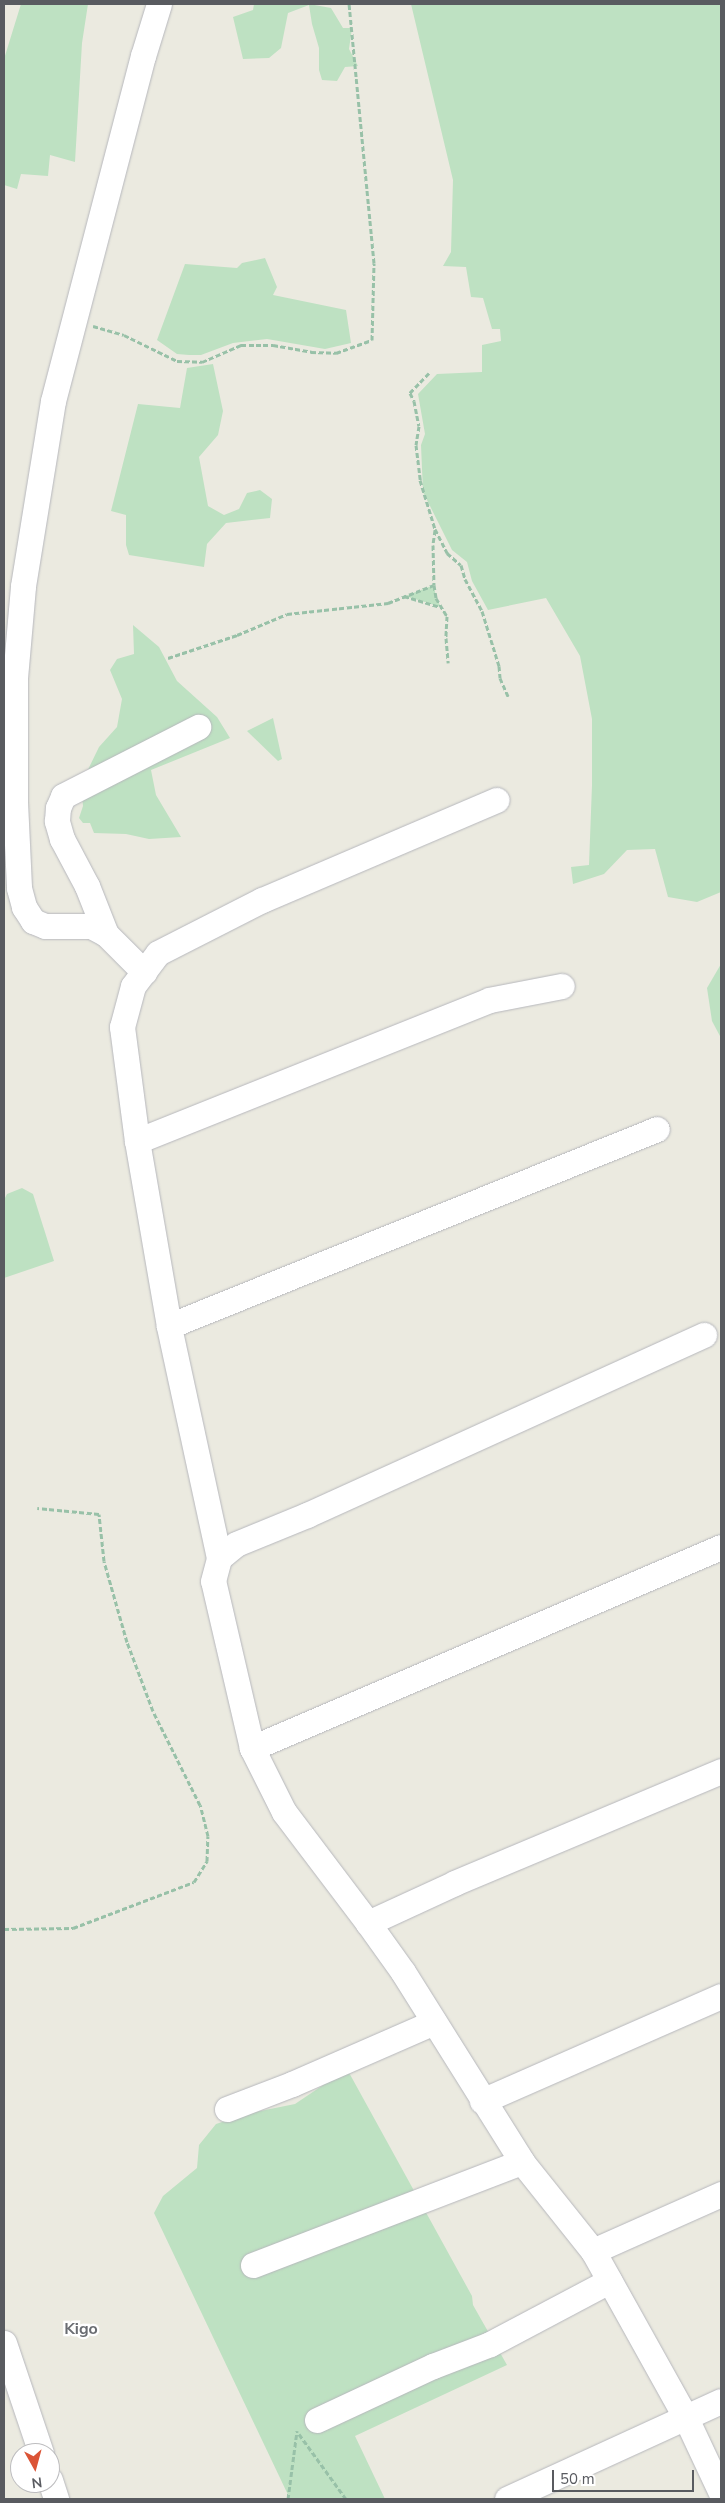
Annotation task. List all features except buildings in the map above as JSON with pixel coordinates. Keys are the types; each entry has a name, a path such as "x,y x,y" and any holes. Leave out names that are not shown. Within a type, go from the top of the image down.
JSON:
{"street":[{"path":"144,972 106,934 90,926 45,926 33,921 24,907 19,888 17,859 9,677 53,401 143,56 159,4"},
{"path":"106,934 87,886 62,839 56,821 58,808 63,796 198,728"},
{"path":"497,800 262,900 158,954 133,986 122,1026 137,1141 169,1326 219,1558 213,1581 252,1748 284,1812 403,1972 482,2101 522,2162 593,2251 685,2416 721,2493"},
{"path":"137,1141 489,1000 562,986"},
{"path":"169,1326 658,1129"},
{"path":"219,1558 236,1544 316,1511 704,1335"},
{"path":"252,1748 721,1547"},
{"path":"368,1923 456,1883 721,1771"},
{"path":"482,2101 721,1996"},
{"path":"227,2110 292,2084 434,2022"},
{"path":"253,2265 522,2162"},
{"path":"593,2251 721,2194"},
{"path":"317,2420 433,2366 490,2344 610,2281"},
{"path":"4,2343 38,2443"},
{"path":"508,2499 721,2401"}],"path":[{"path":"73,320 124,335 178,361 202,362 241,345 273,345 311,352 336,353 372,340 374,263 349,4"},
{"path":"429,373 410,393 419,426 416,445 420,480 435,529 447,553 461,565 465,579 482,611 499,666 500,678 508,696"},
{"path":"435,529 433,546 434,585 436,598 447,616 448,663"},
{"path":"168,658 237,635 287,614 388,603 434,585"},
{"path":"403,596 441,607"},
{"path":"4,1929 73,1928 194,1882 207,1861 208,1836 200,1805 153,1711 127,1642 104,1561 99,1514 37,1508"},
{"path":"288,2499 297,2432 346,2499"}],"green space":[{"path":"21,4 88,4 82,43 75,162 50,155 48,176 21,174 17,189 4,185 4,59"},
{"path":"254,4 309,4 331,8 343,28 352,28 349,49 358,66 345,67 337,81 322,80 319,70 319,48 309,5 288,13 281,48 269,58 243,59 233,17 253,10"},
{"path":"411,4 721,4 721,892 697,902 668,897 655,849 627,850 604,874 573,884 571,867 589,865 592,785 592,719 580,656 546,598 488,610 472,581 467,562 452,550 423,492 421,445 425,434 418,394 437,374 482,372 482,345 501,341 500,329 492,329 483,298 471,297 466,267 443,266 451,252 453,180"},
{"path":"265,258 277,287 273,295 346,310 351,343 325,349 267,339 233,343 201,355 189,355 177,354 157,340 185,264 237,268 242,263"},
{"path":"213,364 223,411 218,435 199,457 208,506 224,515 239,509 247,493 260,490 272,499 270,518 226,523 207,544 204,567 129,555 126,545 126,515 111,511 138,404 180,408 187,368"},
{"path":"434,585 436,598 441,607 405,596"},
{"path":"133,625 159,647 177,681 217,717 230,738 151,770 156,795 181,837 149,839 126,834 94,833 90,823 83,823 79,818 83,806 81,784 99,747 117,727 122,699 110,670 117,659 134,654"},
{"path":"273,718 282,759 278,761 247,731"},
{"path":"721,964 721,1038 712,1021 707,988"},
{"path":"22,1188 33,1194 54,1261 4,1278 4,1200 7,1194"},
{"path":"347,2069 472,2296 473,2305 507,2365 355,2436 385,2499 290,2499 154,2213 163,2196 197,2168 199,2145 216,2124 250,2113 295,2104"}],"district":[{"name":"Kigo","path":"81,2329"}]}
